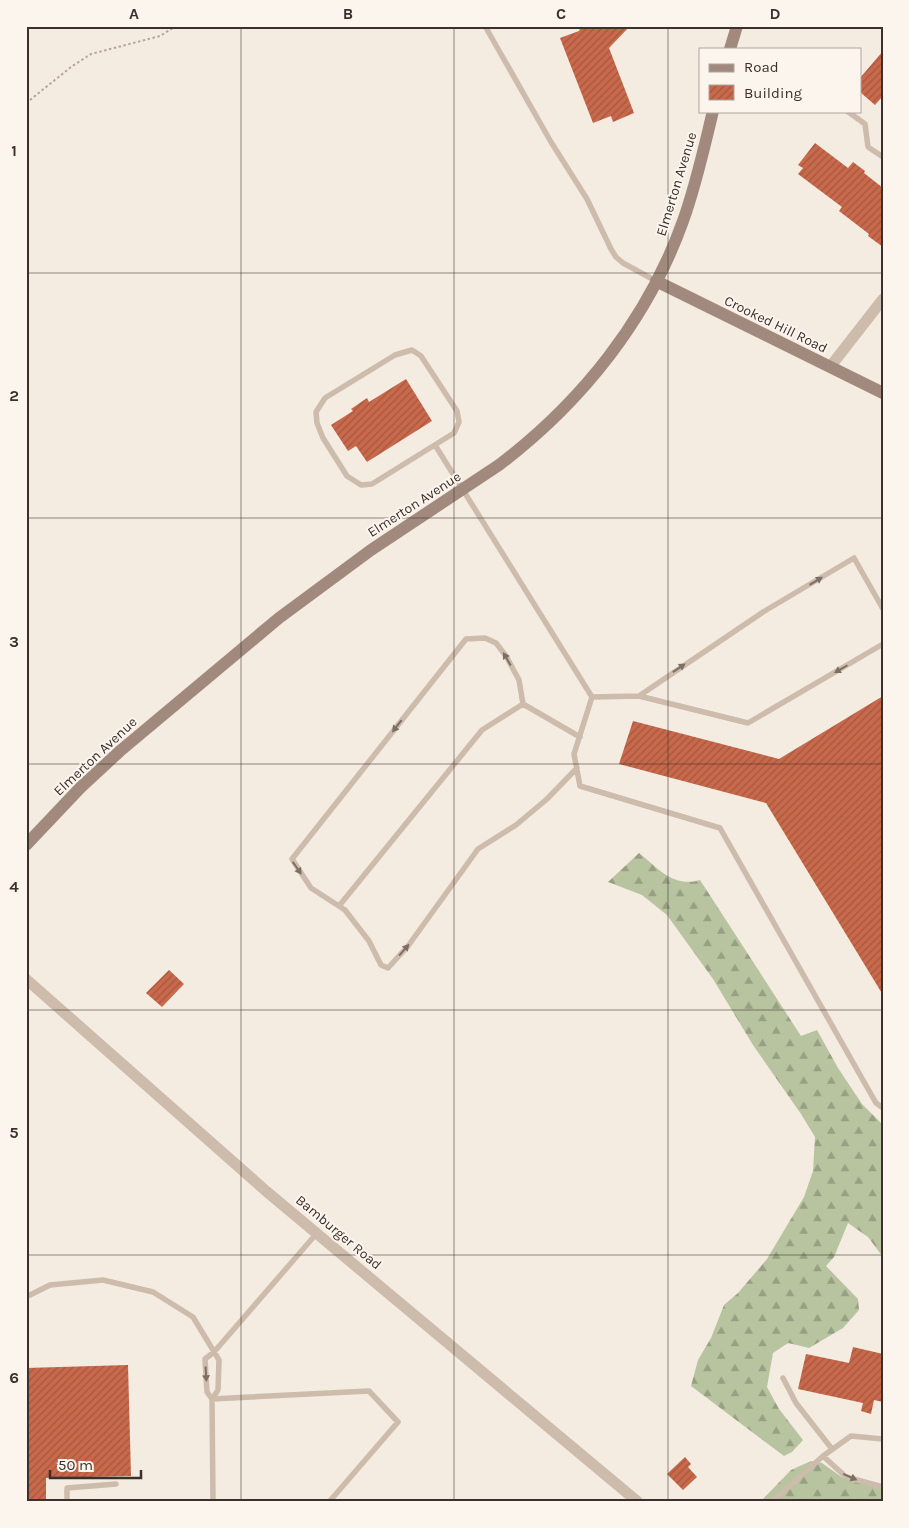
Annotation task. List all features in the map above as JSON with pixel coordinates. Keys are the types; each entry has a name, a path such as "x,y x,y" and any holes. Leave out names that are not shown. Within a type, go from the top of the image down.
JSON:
{"main road":[{"path":"730,48 737,26"},
{"name":"Elmerton Avenue","path":"26,845 80,788 113,757 279,618 371,550 519,450 583,389 602,366 640,311 656,281 682,222 692,192 713,112"},
{"name":"Crooked Hill Road","path":"656,281 883,393"}],"street":[{"path":"830,367 883,299"},
{"name":"Bamburger Road","path":"26,979 316,1233 638,1502"}],"lane":[{"path":"485,26 551,142 587,199 616,257 656,281"},
{"path":"848,112 866,124 868,147 883,157"},
{"path":"412,350 421,356 456,411 459,422 454,433 435,445 372,484 360,484 347,476 323,438 317,423 316,412 325,398 395,355 412,350"},
{"path":"435,445 592,697 574,754 580,786 720,828 876,1103 883,1108"},
{"path":"639,696 763,612 854,558 883,609"},
{"path":"523,704 519,680 506,656 496,643 485,638 466,639 292,859 312,888 345,910 369,941 381,965 388,968 408,946 478,849 516,825 547,799 577,768"},
{"path":"592,697 639,696 748,723 883,644"},
{"path":"523,704 580,737"},
{"path":"339,906 482,730 523,704"},
{"path":"316,1233 214,1352 205,1359 206,1392 212,1398 370,1391 398,1422 329,1502"},
{"path":"26,1298 50,1285 103,1280 153,1292 193,1317 219,1360 218,1390 212,1398 214,1502"},
{"path":"782,1378 796,1402 832,1449"},
{"path":"772,1502 823,1456 851,1436 883,1439"},
{"path":"823,1456 846,1477 883,1487"},
{"path":"67,1502 67,1488 116,1484"}],"path":[{"path":"30,100 71,67 91,54 160,36 176,26"}],"green space":[{"path":"639,853 666,875 674,879 690,882 700,880 801,1036 817,1030 838,1068 862,1104 883,1125 883,1257 868,1237 848,1223 834,1257 826,1266 858,1299 859,1310 843,1328 809,1348 788,1343 773,1353 767,1387 779,1409 803,1440 792,1452 784,1456 691,1386 698,1360 711,1338 724,1305 738,1293 767,1259 804,1197 813,1171 815,1137 753,1045 713,979 667,915 642,895 608,882"},
{"path":"811,1461 822,1463 843,1478 883,1488 883,1502 760,1502 791,1470"}],"building":[{"path":"581,26 630,26 609,48 634,113 613,122 611,116 593,123 560,38 579,31"},
{"path":"883,51 883,96 875,105 862,94 862,76"},
{"path":"815,143 848,168 853,162 883,188 883,247 839,211 842,207 798,174 803,168 798,165"},
{"path":"406,379 432,421 367,462 356,446 348,451 331,425 353,411 351,409 367,398 369,402"},
{"path":"883,696 883,995 766,803 619,764 633,721 779,759"},
{"path":"169,970 184,984 162,1007 146,993"},
{"path":"853,1347 883,1354 883,1402 874,1400 871,1414 861,1411 863,1403 798,1389 806,1354 849,1363"},
{"path":"128,1365 131,1476 46,1478 46,1502 26,1502 26,1368"},
{"path":"685,1457 691,1464 688,1467 697,1477 683,1490 667,1474"}]}
